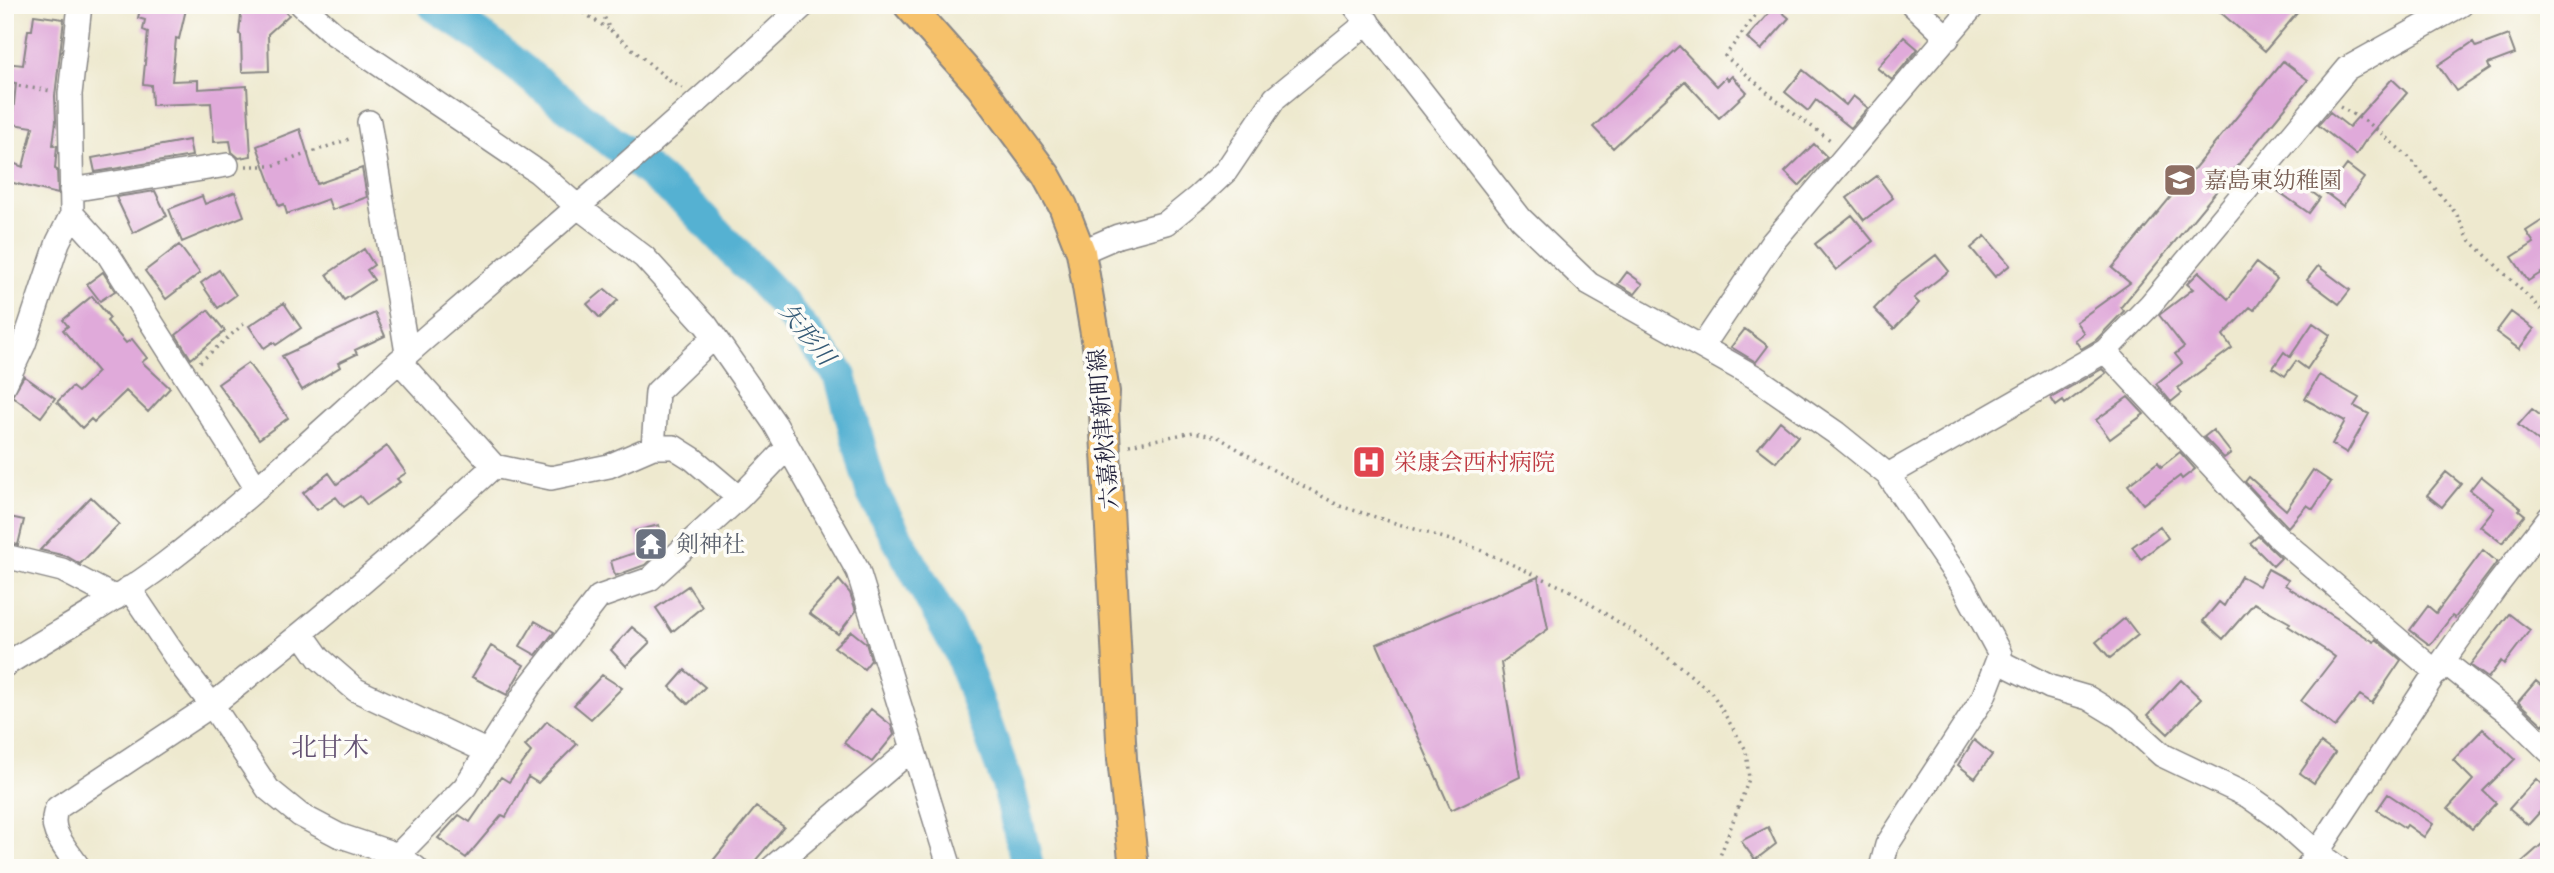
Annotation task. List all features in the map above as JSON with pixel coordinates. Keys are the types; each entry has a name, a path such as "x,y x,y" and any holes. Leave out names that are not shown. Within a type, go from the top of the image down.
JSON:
{"main road":[{"name":"六嘉秋津新町線","path":"908,5 980,86 1046,175 1063,206 1081,252 1105,392 1122,759 1134,868"}],"street":[{"path":"5,384 24,344 58,242 72,214 70,94 80,5"},
{"path":"302,5 333,33 538,173 644,257 714,337 775,424 858,571 950,868"},
{"path":"5,665 165,564 257,489 403,357 704,99 804,5"},
{"path":"1913,5 1948,38"},
{"path":"1702,347 1772,243 1974,5"},
{"path":"1888,475 2105,351 2150,305 2348,68 2461,5"},
{"path":"1081,252 1118,236 1166,223 1187,206 1226,171 1275,98 1361,14 1521,219 1556,255 1588,284 1755,377 1836,433 1888,475 1963,585 2000,654 1998,661 1983,698 1887,845 1881,868"},
{"path":"370,127 403,357 494,466 551,478 609,466 653,447 674,447 693,459 739,498"},
{"path":"71,190 227,165"},
{"path":"72,214 108,254 257,489"},
{"path":"653,447 657,392 714,337"},
{"path":"2105,351 2277,536 2440,667 2514,717 2549,751"},
{"path":"5,556 62,570 122,593 212,705 268,789 300,815 338,835 407,861 465,787 528,687 599,597 650,579 739,498 788,447"},
{"path":"79,868 52,828 52,818 57,808 212,705 302,634 494,466"},
{"path":"2312,860 2440,667 2498,584 2549,518"},
{"path":"302,634 319,659 356,690 488,752"},
{"path":"1998,661 2050,687 2088,698 2122,718 2162,755 2248,796 2275,815 2312,860 2338,868"},
{"path":"772,868 913,748"}],"path":[{"path":"572,5 610,30 671,82 704,99"},
{"path":"599,5 610,30"},
{"path":"1758,5 1760,8 1726,56 1781,104 1849,153"},
{"path":"5,84 70,94"},
{"path":"2323,97 2370,124 2410,158 2457,215 2468,238 2549,317"},
{"path":"227,165 272,166 370,127"},
{"path":"185,375 247,321"},
{"path":"1107,450 1194,432 1218,437 1330,502 1472,547 1569,590 1655,646 1712,693 1746,750 1749,779 1720,856 1719,868"}],"building":[{"path":"141,5 187,5 179,39 176,38 172,81 198,80 198,89 247,86 251,156 239,158 232,152 230,141 214,142 211,103 152,105 151,85 143,84 148,32 143,30 145,20 138,18"},
{"path":"242,5 280,5 289,15 268,34 269,71 242,72 239,34"},
{"path":"2212,5 2304,5 2265,51"},
{"path":"1775,6 1789,18 1761,50 1747,38"},
{"path":"34,15 64,19 55,96 53,145 57,146 55,169 58,194 5,181 5,160 23,167 33,127 12,124 16,83 5,81 5,63 23,65 28,30 32,30"},
{"path":"2508,35 2515,54 2488,64 2490,69 2456,91 2438,65 2473,42 2476,47"},
{"path":"1904,37 1918,49 1892,80 1877,68"},
{"path":"1679,46 1717,86 1726,77 1728,80 1732,76 1747,92 1719,118 1685,81 1613,148 1593,127"},
{"path":"2283,61 2308,80 2121,307 2124,311 2096,340 2081,349 2075,340 2084,333 2076,322 2130,283 2112,268"},
{"path":"1803,70 1846,105 1853,96 1868,108 1851,128 1816,100 1808,111 1785,92"},
{"path":"2392,79 2407,93 2356,155 2318,125 2330,112 2349,127"},
{"path":"300,129 317,184 362,168 367,197 332,210 328,199 287,214 284,204 279,206 257,146"},
{"path":"189,140 192,156 95,172 92,158"},
{"path":"1814,144 1827,157 1799,186 1785,172"},
{"path":"2347,165 2364,178 2343,206 2326,193"},
{"path":"2286,173 2320,198 2309,213 2275,189"},
{"path":"1877,176 1893,198 1864,220 1847,198"},
{"path":"155,191 167,216 133,233 116,197"},
{"path":"235,192 244,216 182,242 169,209 202,196 205,204"},
{"path":"1852,215 1873,241 1836,270 1815,244"},
{"path":"2549,216 2549,268 2528,281 2512,257 2534,243 2526,231"},
{"path":"1985,236 2010,265 1995,277 1971,248"},
{"path":"179,245 200,273 166,299 145,271"},
{"path":"364,249 374,265 367,270 374,280 344,300 327,274"},
{"path":"1936,255 1949,271 1914,298 1919,303 1894,329 1874,309 1899,283"},
{"path":"2256,263 2277,279 2254,310 2250,307 2223,335 2232,348 2178,388 2182,393 2171,402 2156,384 2182,363 2175,354 2184,347 2159,315 2193,289 2187,284 2199,272 2228,299"},
{"path":"2318,266 2350,290 2339,304 2307,280"},
{"path":"219,270 236,295 218,308 201,283"},
{"path":"103,272 115,291 100,301 87,284"},
{"path":"1627,272 1643,284 1635,294 1618,284"},
{"path":"605,289 618,300 600,318 587,304"},
{"path":"92,296 110,318 107,321 126,343 132,339 147,358 142,362 170,388 148,412 126,391 94,422 91,419 82,428 57,402 72,387 78,392 98,372 63,330 68,326 63,320"},
{"path":"284,303 301,328 276,345 273,342 264,348 249,326"},
{"path":"208,310 225,331 191,359 176,335"},
{"path":"2511,312 2534,329 2519,349 2496,332"},
{"path":"375,313 385,336 355,350 357,354 338,363 340,367 302,390 282,356"},
{"path":"2313,323 2330,335 2307,369 2296,361 2285,376 2273,368 2284,352 2290,357"},
{"path":"1745,329 1768,346 1756,362 1731,347"},
{"path":"248,363 288,418 259,439 218,384"},
{"path":"2102,369 2106,373 2065,404 2063,401 2056,406 2051,398"},
{"path":"2319,375 2359,398 2354,406 2369,414 2347,453 2332,444 2345,421 2305,399"},
{"path":"24,376 55,398 41,417 12,396"},
{"path":"2128,397 2144,414 2110,439 2096,420"},
{"path":"2532,409 2549,422 2549,450 2518,425"},
{"path":"1780,421 1798,436 1776,462 1758,448"},
{"path":"2213,430 2231,453 2224,458 2204,437"},
{"path":"387,446 406,473 397,479 400,482 367,505 360,496 344,507 336,497 317,510 303,493 329,473 337,484"},
{"path":"2180,452 2195,469 2182,479 2180,476 2143,504 2128,485 2158,462 2161,467"},
{"path":"2313,470 2331,482 2313,509 2307,505 2288,527 2245,482 2249,477 2286,510"},
{"path":"2446,472 2461,484 2442,507 2427,495"},
{"path":"2481,476 2521,508 2519,510 2525,515 2502,543 2480,526 2494,509 2470,490"},
{"path":"91,497 119,524 80,564 66,556 40,550"},
{"path":"5,516 24,520 18,545 5,542"},
{"name":"剣神社","path":"659,525 665,546 645,565 615,576 611,561 640,551 635,531"},
{"path":"2160,526 2168,538 2141,559 2132,547"},
{"path":"2258,536 2281,558 2273,566 2250,543"},
{"path":"2483,550 2497,562 2455,618 2452,616 2430,645 2410,630 2428,606 2436,613"},
{"path":"2268,569 2288,580 2285,585 2374,642 2376,639 2401,660 2372,703 2360,695 2335,727 2301,701 2335,657 2288,626 2290,623 2254,603 2223,639 2203,621 2219,602 2224,606 2241,576 2259,586"},
{"path":"1538,577 1548,629 1501,663 1520,777 1451,810 1377,644"},
{"path":"839,580 850,593 856,611 838,634 809,613"},
{"path":"688,586 702,607 672,632 656,608"},
{"path":"2509,614 2530,630 2504,664 2501,661 2488,678 2470,665"},
{"path":"2125,618 2138,635 2110,658 2096,642"},
{"path":"535,621 554,632 536,655 520,646"},
{"path":"632,627 650,642 626,666 611,650"},
{"path":"851,631 866,643 871,660 864,669 834,647"},
{"path":"491,646 524,665 507,695 472,677"},
{"path":"685,670 705,687 688,704 670,687"},
{"path":"602,675 622,688 591,719 574,705"},
{"path":"2181,680 2201,699 2168,734 2148,715"},
{"path":"2536,681 2549,692 2549,718 2543,725 2518,702"},
{"path":"871,709 891,725 894,735 872,762 844,743"},
{"path":"547,721 577,744 538,783 528,777 506,817 502,815 466,858 438,838 459,815 470,822 501,777 509,782 531,752 525,746"},
{"path":"2483,729 2515,759 2483,791 2496,803 2472,829 2448,808 2473,780 2453,760"},
{"path":"1974,740 1992,755 1975,778 1958,765"},
{"path":"2321,743 2335,753 2314,783 2300,773"},
{"path":"2536,779 2549,791 2549,802 2528,825 2509,809"},
{"path":"2388,794 2433,824 2424,837 2377,810"},
{"path":"756,807 784,827 749,868 707,868"},
{"path":"1768,827 1776,844 1755,860 1741,841"},
{"path":"2549,838 2549,868 2515,868"}],"waterway":[{"name":"矢形川","path":"434,5 484,39 688,203 776,296 840,375 872,492 960,652 1009,788 1028,868"}],"place":[{"name":"嘉島東幼稚園","path":"2180,180"},
{"name":"栄康会西村病院","path":"1369,462"},
{"name":"剣神社","path":"651,544"}],"district":[{"name":"北甘木","path":"330,747"}]}
